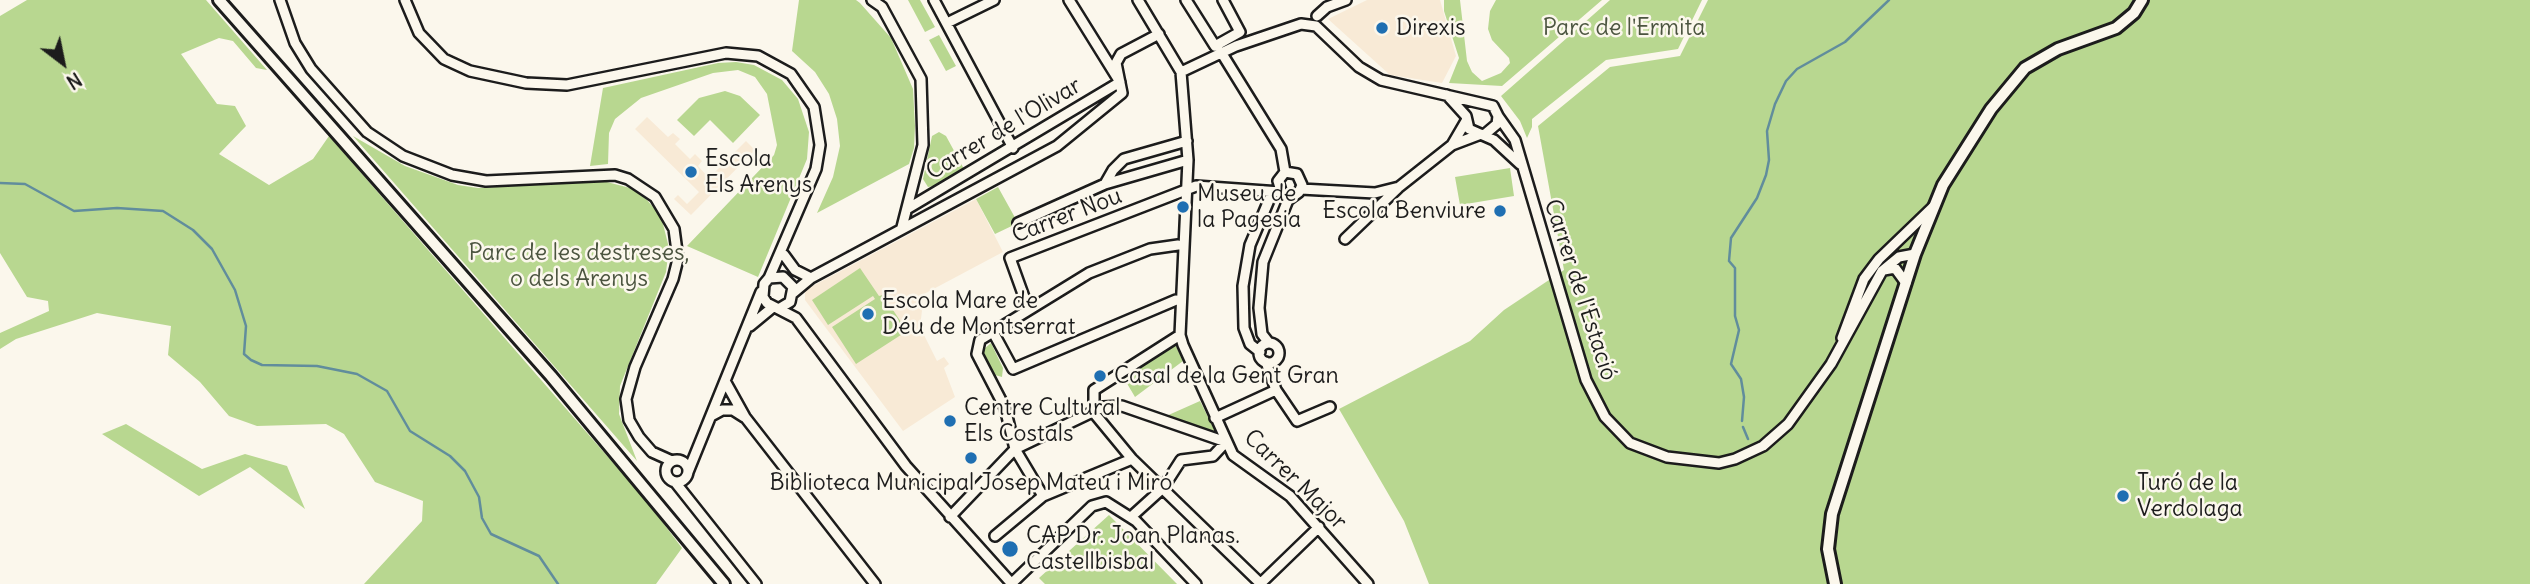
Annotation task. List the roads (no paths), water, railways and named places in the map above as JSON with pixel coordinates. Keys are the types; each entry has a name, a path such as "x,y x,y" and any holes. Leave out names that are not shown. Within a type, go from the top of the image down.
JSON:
{"street":[{"path":"219,0 551,376 724,584"},
{"path":"280,0 295,43 311,69 367,132 402,156 452,175 486,181 615,175 628,179 655,197 674,229 678,259 669,290 635,367 626,400 629,420 648,449 684,463 694,506"},
{"path":"405,0 419,33 444,59 470,71 537,85 566,85 726,53 758,56 780,66 798,81 810,99 820,136 816,169 762,290 687,475 675,482"},
{"path":"872,0 882,7 921,79 923,145 902,227"},
{"path":"934,0 1013,148"},
{"path":"947,23 994,0"},
{"path":"1069,0 1120,82"},
{"path":"1138,0 1181,72 1188,160 1180,335 1094,390 1094,413 1132,459 1260,584 1319,527"},
{"path":"1186,0 1281,149 1285,172 1278,181 1276,192 1250,245 1243,286 1244,328 1250,344 1260,352 1266,362 1276,390 1297,421 1330,407"},
{"path":"1181,72 1240,32 1223,0"},
{"path":"1217,49 1313,22 1326,4 1346,0"},
{"path":"1835,584 1828,549 1832,514 1915,254 1933,207 1991,109 2017,76 2047,54 2116,28 2134,13 2142,0"},
{"name":"Carrer de l'Estació","path":"1313,22 1359,67 1381,80 1493,106 1515,140 1586,380 1605,416 1630,443 1667,457 1719,463 1735,460 1763,446 1788,424 1840,346 1882,271"},
{"name":"Carrer de l'Olivar","path":"792,298 811,278 1057,146 1118,99 1122,93 1116,63 1121,54 1159,34"},
{"name":"Carrer de l'Olivar","path":"906,213 1120,82"},
{"name":"Carrer de l'Estació","path":"1447,94 1466,119 1469,129 1494,140 1521,166"},
{"path":"1452,145 1470,107 1478,102"},
{"path":"1345,239 1399,187 1452,145 1492,131 1498,116"},
{"path":"1105,184 1112,170 1124,159 1187,141"},
{"path":"1018,223 1105,184 1188,160"},
{"path":"1285,172 1293,172 1300,177 1301,189"},
{"path":"1187,189 1196,186 1276,192 1292,196"},
{"path":"1266,362 1273,362 1279,356 1277,346 1269,343 1262,334 1259,308 1263,261 1292,196 1301,189 1375,193 1399,187"},
{"name":"Carrer Nou","path":"1028,308 1010,258 1187,189"},
{"name":"Carrer de l'Estació","path":"1840,346 1864,279 1933,207"},
{"path":"906,213 921,221"},
{"path":"789,234 784,255 785,278 796,318"},
{"path":"1043,496 1015,449 1005,408 977,354 980,340 1028,308 1089,273 1150,249 1178,245"},
{"path":"1895,245 1906,247 1915,254"},
{"path":"1882,271 1899,257 1915,254"},
{"path":"784,255 795,271 811,278"},
{"path":"1882,271 1895,268 1906,283"},
{"path":"769,278 785,278"},
{"name":"Carrer de l'Olivar","path":"785,278 811,278"},
{"path":"762,290 763,298 796,318 898,456 1012,584 1092,506 1106,502 1130,517 1196,584"},
{"path":"749,327 792,298"},
{"path":"993,331 1013,369 1177,300"},
{"name":"Carrer Major","path":"1180,335 1188,359 1233,455 1290,496 1368,584"},
{"path":"1260,352 1269,343"},
{"path":"726,381 745,418 875,584"},
{"path":"1215,418 1276,390"},
{"path":"950,517 1015,449 1103,407 1122,406 1226,442 1213,456 1181,460 1163,488 1130,517"},
{"path":"711,416 722,410 733,410 745,418"},
{"path":"700,442 675,461 666,473 756,584"},
{"path":"995,536 1043,496 1132,459"}],"waterway":[{"path":"1742,421 1744,397 1741,379 1731,364 1739,330 1735,316 1735,268 1729,261 1731,238 1757,198 1766,175 1769,160 1767,131 1775,104 1786,81 1797,69 1845,42 1889,0"},
{"path":"0,183 25,184 74,211 117,208 163,211 193,230 212,249 235,290 246,326 244,354 262,365 317,366 357,374 387,391 410,431 450,456 465,471 479,497 482,518 491,534 539,556 558,584"},
{"path":"1743,427 1748,439"}],"place":[{"name":"Direxis","path":"1382,28"},
{"name":"Escola Els Arenys","path":"691,172"},
{"name":"Museu de la Pagesia","path":"1183,207"},
{"name":"Escola Benviure","path":"1500,211"},
{"name":"Escola Mare de Déu de Montserrat","path":"868,314"},
{"name":"Casal de la Gent Gran","path":"1100,376"},
{"name":"Centre Cultural Els Costals","path":"950,421"},
{"name":"Biblioteca Municipal Josep Mateu i Miró","path":"971,458"},
{"name":"Turó de la Verdolaga","path":"2123,496"},
{"name":"CAP Dr. Joan Planas. Castellbisbal","path":"1010,549"}],"park label":[{"name":"Parc de l'Ermita","path":"1624,28"},
{"name":"Parc de les destreses, o dels Arenys","path":"579,266"}]}
